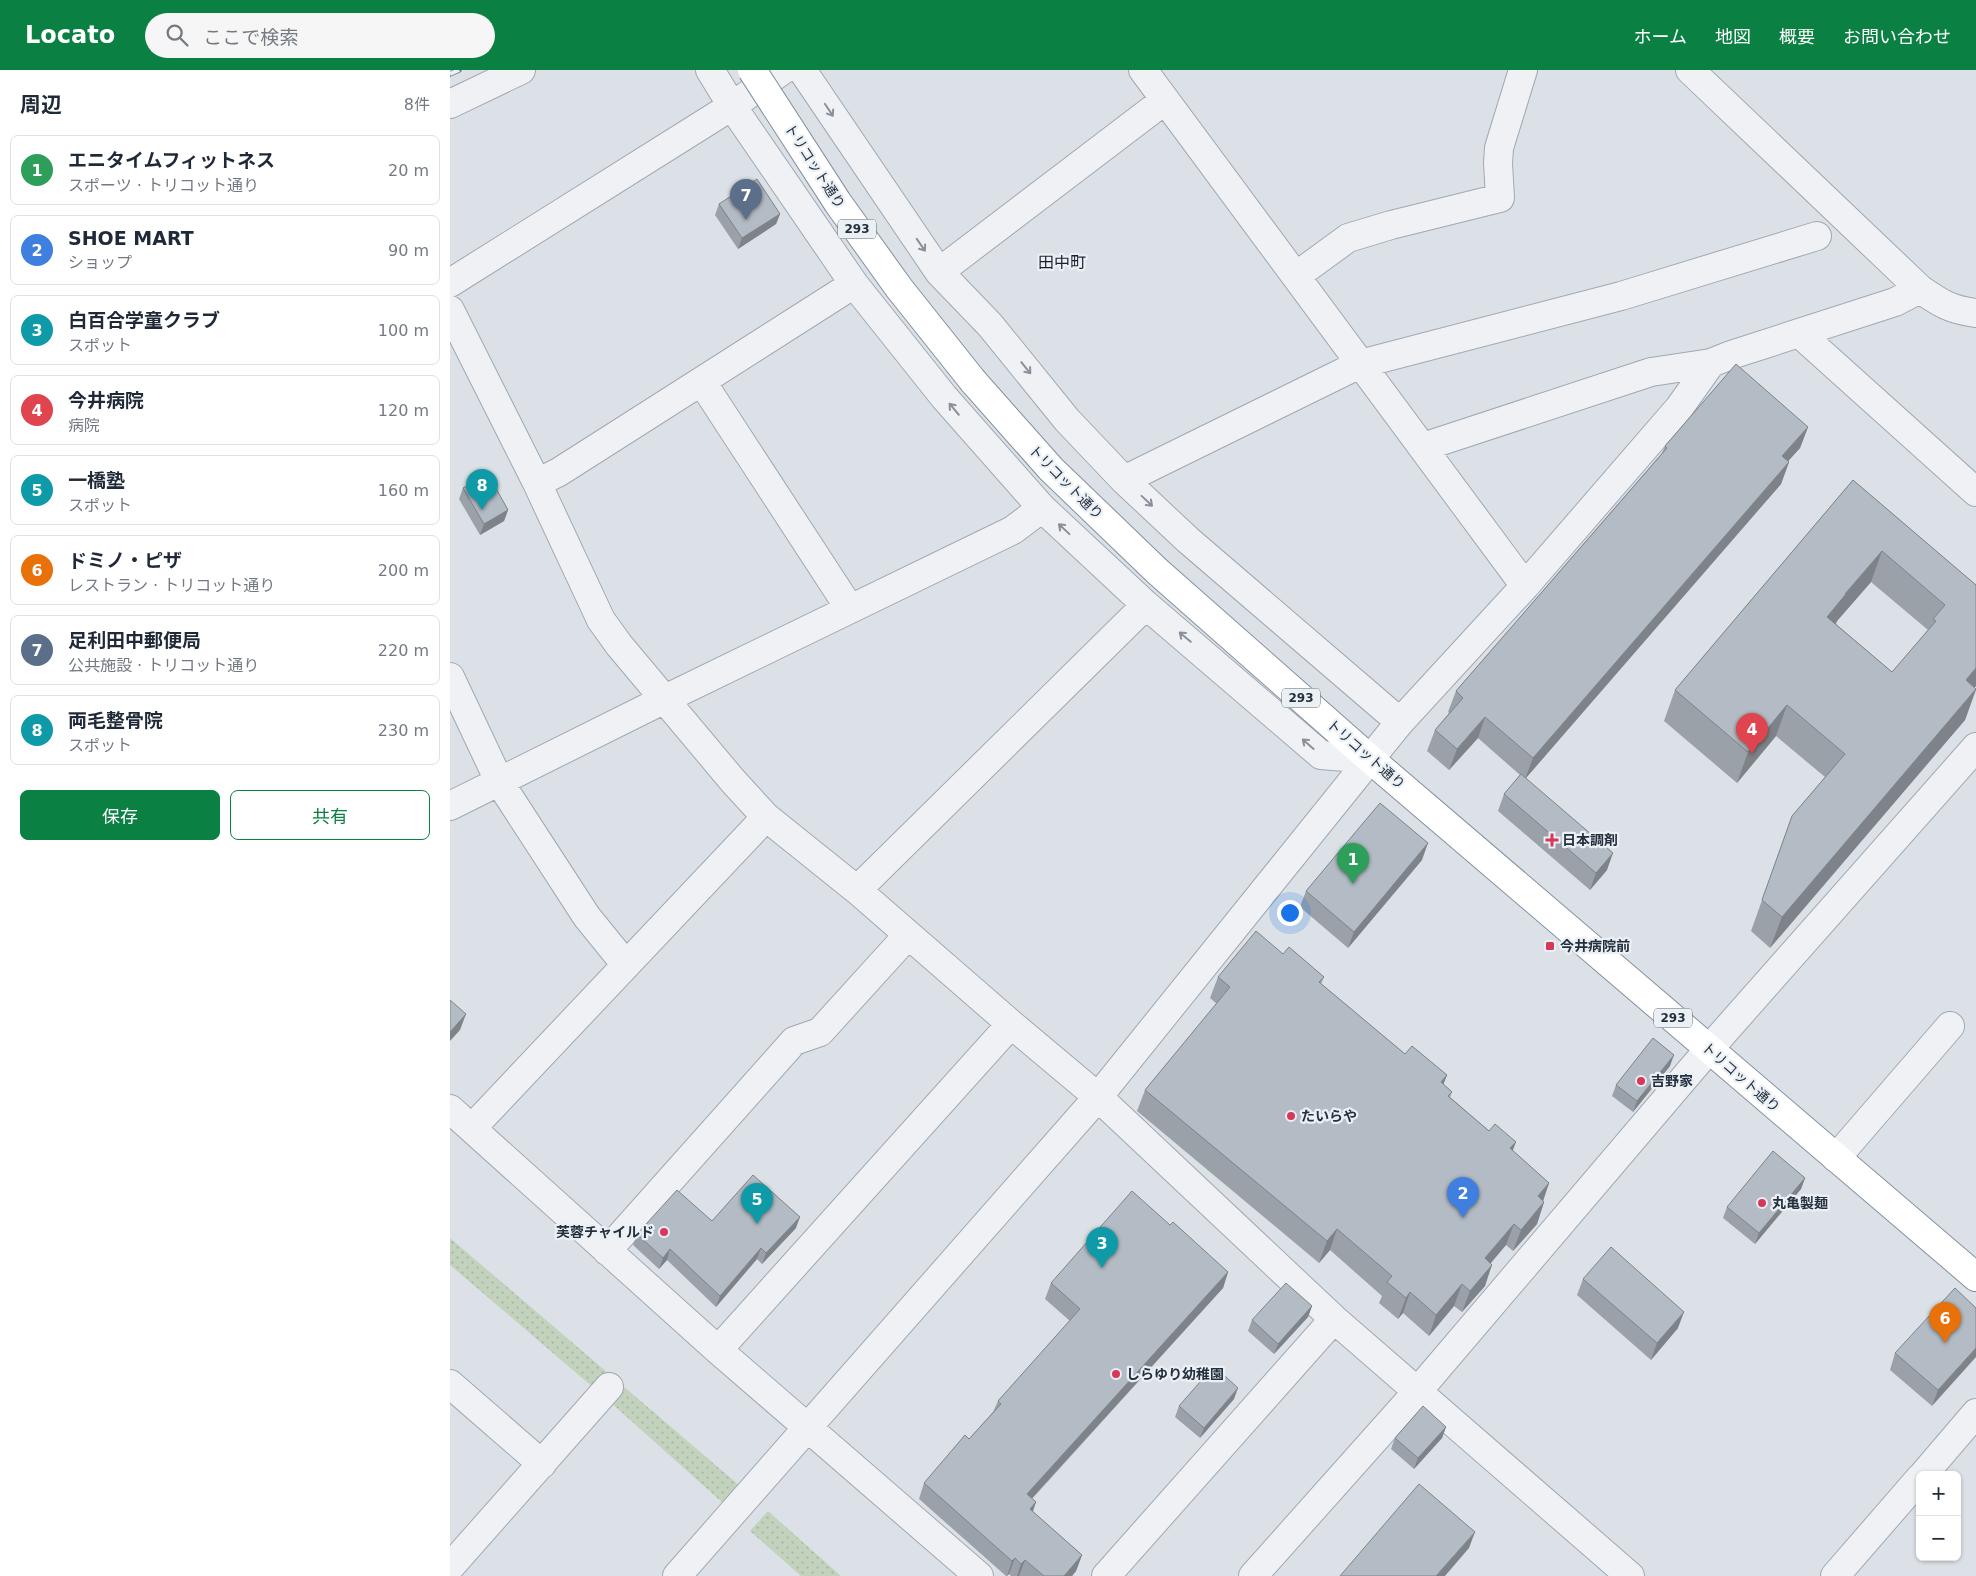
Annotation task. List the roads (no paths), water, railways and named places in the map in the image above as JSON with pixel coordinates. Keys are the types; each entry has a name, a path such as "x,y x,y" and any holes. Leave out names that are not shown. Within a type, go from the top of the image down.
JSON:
{"highway":[{"name":"トリコット通り","path":"752,70 838,203 899,288 973,381 1051,469 1157,571 1370,759 1976,1277"}],"street":[{"path":"450,104 521,70"},
{"path":"710,70 732,106 854,284 950,404 1042,508 1146,605 1321,755 1370,759"},
{"path":"450,283 732,106 783,70"},
{"path":"802,70 940,272 990,325 1067,420 1124,480 1188,540 1400,722"},
{"path":"1143,70 1525,586"},
{"path":"1296,276 1348,238 1391,225 1500,198 1498,148 1523,70"},
{"path":"1690,70 1920,289 1943,305 1976,313"},
{"path":"940,272 1165,100"},
{"path":"1124,480 1360,364 1621,296 1817,236"},
{"path":"537,483 559,472 854,284"},
{"path":"1423,447 1651,372 1711,363 1896,302 1920,289"},
{"path":"450,310 537,483 601,620 619,645 766,817 857,890 1098,1097 1334,1319 1630,1576"},
{"path":"1799,333 1976,492"},
{"path":"677,1576 1098,1097 1400,722 1525,586 1679,408 1711,363"},
{"path":"702,382 850,609"},
{"path":"450,806 1013,530 1042,508"},
{"path":"857,890 1146,605"},
{"path":"450,677 500,782 587,917 626,964"},
{"path":"1253,1576 1417,1392 1709,1049 1976,747"},
{"path":"472,1128 766,817"},
{"path":"607,1251 794,1041 820,1032 908,935"},
{"path":"718,1350 1011,1024"},
{"path":"1836,1158 1950,1026"},
{"path":"450,1110 718,1350 979,1576"},
{"path":"1106,1576 1334,1319"},
{"path":"450,1384 542,1464"},
{"path":"450,1566 609,1387"},
{"path":"1925,1471 1976,1413"},
{"path":"1836,1576 1916,1483"}],"railway":[{"path":"450,74 459,70"}],"place":[{"name":"足利田中郵便局","path":"746,220"},
{"name":"両毛整骨院","path":"482,510"},
{"name":"今井病院","path":"1752,754"},
{"name":"日本調剤","path":"1552,840"},
{"name":"エニタイムフィットネス","path":"1353,884"},
{"name":"今井病院前","path":"1550,946"},
{"name":"吉野家","path":"1641,1081"},
{"name":"たいらや","path":"1291,1116"},
{"name":"丸亀製麺","path":"1762,1203"},
{"name":"SHOE MART","path":"1463,1218"},
{"name":"一橋塾","path":"757,1224"},
{"name":"芙蓉チャイルド","path":"664,1232"},
{"name":"白百合学童クラブ","path":"1102,1268"},
{"name":"ドミノ・ピザ","path":"1945,1343"},
{"name":"しらゆり幼稚園","path":"1116,1374"}],"district":[{"name":"田中町","path":"1062,262"}]}
